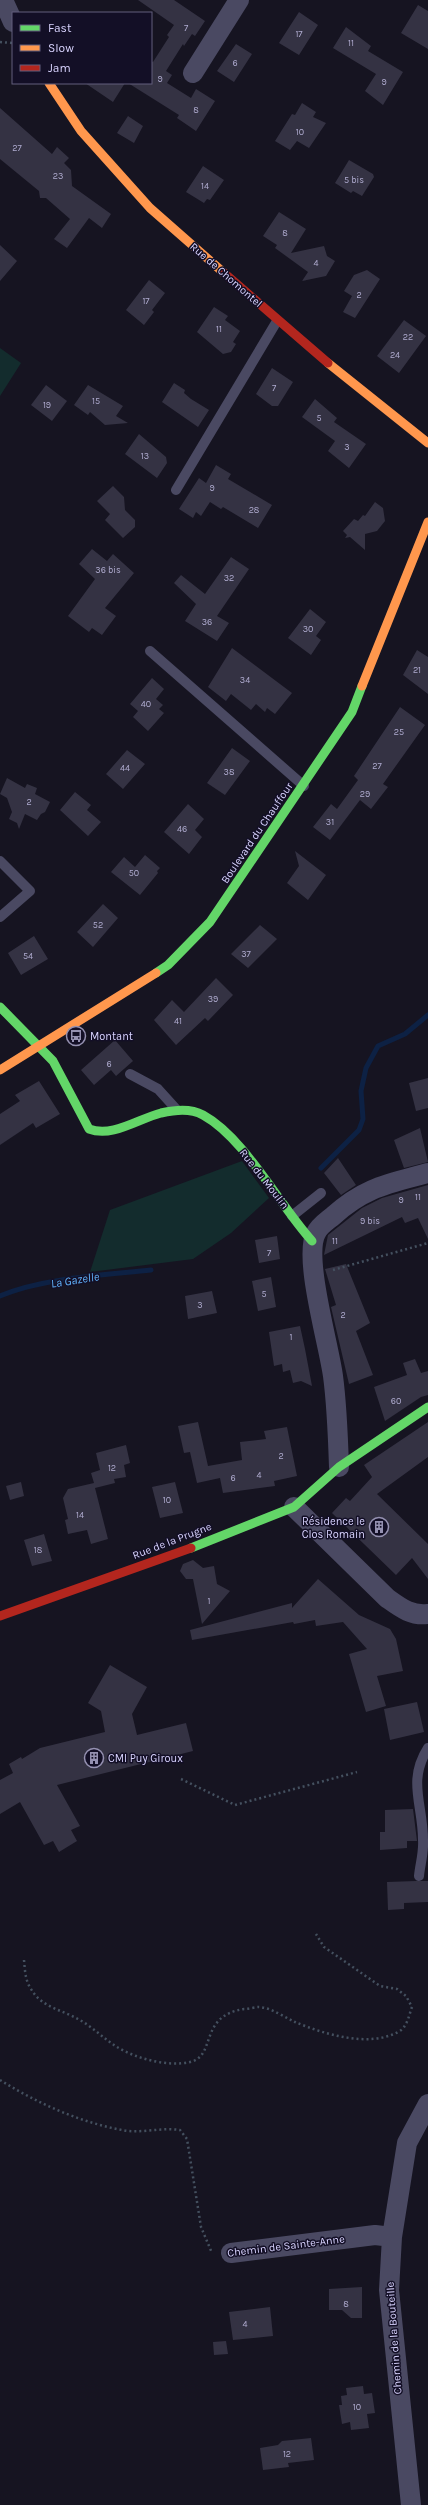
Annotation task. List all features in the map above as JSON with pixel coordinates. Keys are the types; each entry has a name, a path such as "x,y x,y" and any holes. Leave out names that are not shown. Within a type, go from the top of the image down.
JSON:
{"street":[{"path":"3,0 12,20"},
{"path":"193,74 239,0"},
{"name":"Rue de Chomontel","path":"50,84 81,131 150,208 277,320 419,438 428,443"},
{"name":"Boulevard du Chauffour","path":"0,1070 168,965 210,922 304,786 352,712 428,522"},
{"path":"0,1007 38,1047"},
{"name":"Rue du Moulin","path":"38,1047 53,1061 89,1129 97,1132 107,1132 163,1112 177,1110 202,1113 235,1142 312,1241"},
{"path":"339,1467 333,1376 315,1275 312,1241 316,1231 324,1223 351,1201 369,1190 428,1173"},
{"name":"Rue de la Prugne","path":"0,1616 170,1556 294,1506 339,1467 428,1407"},
{"path":"294,1506 387,1598 402,1610 416,1615 428,1614"},
{"name":"Chemin de la Bouteille","path":"411,2505 389,2290 392,2238 407,2144 428,2104"},
{"name":"Chemin de Sainte-Anne","path":"231,2253 376,2235 392,2238"}],"lane":[{"path":"176,490 277,320"},
{"path":"150,651 304,786"},
{"path":"0,861 30,892 0,916"},
{"path":"130,1074 158,1089 177,1110"},
{"path":"292,1216 321,1193"},
{"path":"419,1876 424,1840 415,1783 421,1758 428,1748"}],"path":[{"path":"0,42 12,43"},
{"path":"315,1275 428,1243"},
{"path":"181,1780 235,1805 356,1772"},
{"path":"24,1960 28,1983 40,2000 78,2018 117,2047 153,2060 178,2063 192,2062 200,2057 206,2048 214,2026 222,2016 237,2010 259,2007 322,2032 359,2039 382,2037 399,2032 406,2023 412,2007 406,1996 397,1989 380,1986 360,1973 344,1959 324,1947 316,1934"},
{"name":"Chemin de Sainte-Anne","path":"0,2080 33,2100 123,2131 167,2128 180,2130 187,2139 201,2227 209,2247 212,2253 231,2253"}],"green space":[{"path":"0,348 21,363 0,396"},
{"path":"242,1161 269,1198 231,1233 193,1259 90,1272 110,1210"}],"building":[{"path":"138,0 174,0 205,21 195,36 192,34 184,46 183,44 166,71 172,75 167,83 191,98 196,89 215,101 196,131 177,118 179,115 130,84 152,84 152,62 169,37 167,35 174,25"},
{"path":"418,5 428,11 428,49 401,33"},
{"path":"299,12 318,25 299,55 279,43"},
{"path":"346,27 371,46 368,51 403,72 383,105 365,91 376,74 333,48"},
{"path":"236,44 252,54 234,82 217,71"},
{"path":"86,84 124,84 113,102"},
{"path":"302,103 316,112 313,117 326,123 309,148 297,141 290,150 275,141 292,114 295,115"},
{"path":"0,108 52,154 57,147 69,158 64,163 71,170 72,186 111,214 102,228 89,218 67,248 54,239 70,219 46,198 40,198 39,191 0,159"},
{"path":"128,116 143,126 134,143 117,133"},
{"path":"349,160 373,174 374,177 362,196 353,191 351,193 335,183"},
{"path":"203,166 224,180 210,200 207,199 204,203 186,192"},
{"path":"279,212 306,229 291,253 324,246 327,256 335,261 326,276 302,281 308,272 275,248 277,245 263,236"},
{"path":"0,245 17,261 0,281"},
{"path":"367,270 380,279 355,318 343,312 352,296 344,291 354,275"},
{"path":"149,280 165,293 152,310 154,312 144,325 126,310"},
{"path":"214,307 228,316 225,320 240,331 233,342 236,344 231,352 223,354 197,332"},
{"path":"404,320 426,336 399,373 377,356"},
{"path":"272,368 293,382 278,406 272,406 256,394"},
{"path":"174,383 185,390 184,393 191,399 209,410 198,427 162,402"},
{"path":"46,385 67,401 52,421 31,405"},
{"path":"88,385 123,406 116,416 128,423 105,425 90,412 88,415 74,405"},
{"path":"315,399 337,418 334,422 366,444 349,468 328,451 335,441 302,417"},
{"path":"139,434 166,457 167,463 157,478 125,454"},
{"path":"216,465 231,474 228,479 272,505 258,528 223,507 221,509 210,502 201,516 196,512 193,518 179,509 199,478 206,483"},
{"path":"113,486 124,497 125,510 135,520 135,527 123,538 105,520 110,514 97,501"},
{"path":"375,502 383,508 385,521 377,531 365,534 365,550 350,537 345,538 347,535 343,531 354,519 358,521 363,515 365,516"},
{"path":"92,549 107,561 113,554 134,573 105,608 116,616 102,635 92,628 89,632 68,616 95,579 79,564"},
{"path":"231,557 249,569 217,616 229,623 217,641 185,621 196,604 174,583 181,575 205,594"},
{"path":"310,609 326,622 316,636 321,640 311,655 288,638"},
{"path":"232,648 292,693 275,714 267,708 265,712 256,704 251,710 231,694 226,701 208,687"},
{"path":"417,650 428,657 428,694 403,675"},
{"path":"152,678 164,689 156,699 163,705 159,709 164,713 148,731 133,717 138,711 130,704"},
{"path":"400,707 425,725 383,784 388,787 371,809 360,800 330,840 313,827 331,804 337,809 358,780 354,776"},
{"path":"232,748 250,761 225,795 207,783"},
{"path":"127,750 145,764 123,789 106,774"},
{"path":"7,778 25,788 27,784 37,788 35,794 50,802 45,812 41,814 37,820 25,814 19,829 17,823 9,819 12,812 7,798 0,794"},
{"path":"75,792 91,805 87,810 101,822 88,836 60,810"},
{"path":"188,804 204,819 195,830 202,837 189,854 164,832"},
{"path":"295,851 326,875 308,900 287,883 299,866"},
{"path":"145,855 160,868 157,871 158,873 140,895 111,872 124,857 135,867"},
{"path":"103,904 118,918 93,947 77,932"},
{"path":"260,925 277,939 248,968 231,954"},
{"path":"34,936 48,959 21,975 8,953"},
{"path":"216,978 233,995 208,1021 205,1018 176,1045 154,1020 172,1000 184,1012"},
{"path":"115,1040 133,1061 116,1076 111,1070 94,1085 81,1070"},
{"path":"428,1078 428,1108 416,1111 409,1083"},
{"path":"39,1081 60,1114 36,1128 33,1123 0,1145 0,1114 20,1101 15,1095"},
{"path":"420,1128 428,1162 404,1168 394,1140"},
{"path":"338,1158 356,1185 341,1195 324,1173"},
{"path":"428,1185 428,1239 418,1218 405,1223 402,1217 324,1255 328,1235 362,1208 382,1198"},
{"path":"277,1236 280,1259 259,1263 255,1240"},
{"path":"346,1264 370,1323 356,1331 373,1375 349,1384 331,1307 336,1305 325,1269"},
{"path":"271,1277 276,1307 258,1311 252,1281"},
{"path":"212,1291 217,1313 188,1319 185,1296"},
{"path":"300,1326 312,1386 301,1381 293,1383 290,1370 283,1372 282,1364 274,1366 269,1332"},
{"path":"415,1359 421,1373 428,1371 428,1395 421,1397 385,1421 374,1387 407,1375 403,1363"},
{"path":"198,1422 208,1466 242,1460 240,1442 266,1439 264,1431 287,1427 297,1476 274,1481 275,1486 223,1493 220,1478 197,1483 190,1452 184,1453 178,1426"},
{"name":"Résidence le Clos Romain","path":"428,1422 428,1457 377,1494 428,1544 428,1579 412,1558 396,1575 332,1513 346,1498 350,1501 372,1477 364,1465"},
{"path":"126,1445 130,1463 124,1465 126,1477 114,1479 115,1483 95,1488 108,1539 91,1544 87,1530 68,1534 65,1520 68,1519 63,1498 68,1489 94,1483 91,1473 100,1470 96,1453"},
{"path":"21,1482 24,1496 10,1500 6,1486"},
{"path":"175,1482 183,1513 160,1518 152,1487"},
{"path":"44,1534 52,1561 32,1566 24,1540"},
{"path":"193,1560 203,1568 214,1566 217,1584 230,1591 202,1624 193,1579 186,1579 180,1571 183,1564"},
{"path":"318,1579 359,1615 390,1629 396,1639 403,1671 377,1676 386,1706 366,1712 349,1654 367,1649 343,1622 316,1626 315,1620 294,1624 293,1622 192,1640 190,1630 292,1603 292,1608"},
{"name":"CMI Puy Giroux","path":"110,1665 147,1687 132,1714 137,1735 186,1723 193,1751 57,1785 80,1826 71,1830 77,1841 59,1852 53,1841 44,1845 20,1802 0,1814 0,1780 13,1773 9,1764 21,1757 22,1759 40,1748 105,1732 101,1711 88,1703"},
{"path":"417,1702 424,1732 390,1740 384,1709"},
{"path":"413,1809 417,1841 407,1841 407,1848 380,1850 380,1832 385,1832 385,1810"},
{"path":"428,1881 428,1902 404,1903 404,1909 388,1910 387,1882"},
{"path":"362,2287 362,2318 351,2318 342,2310 329,2310 329,2289"},
{"path":"270,2307 273,2336 233,2340 229,2312"},
{"path":"226,2341 228,2354 214,2355 213,2342"},
{"path":"363,2386 364,2394 372,2393 375,2413 367,2414 369,2428 351,2430 350,2422 342,2424 339,2405 342,2405 341,2396 347,2395 346,2388"},
{"path":"311,2438 314,2460 288,2463 289,2467 263,2470 260,2448 278,2445 282,2441"}],"waterway":[{"name":"La Gazelle","path":"321,1168 359,1130 363,1119 361,1091 366,1068 378,1046 405,1034 428,1015"},
{"name":"La Gazelle","path":"0,1296 17,1290 54,1281 151,1270"}],"traffic: fast":[{"path":"156,973 168,965 210,922 352,712 362,686"},
{"path":"0,1007 53,1061 89,1129 107,1131 125,1127 152,1116 172,1111 188,1110 203,1115 233,1139 247,1155 312,1241"},
{"path":"191,1548 294,1507 339,1467 428,1407"}],"traffic: slow":[{"path":"50,84 81,131 150,208 224,273"},
{"path":"328,363 428,443"},
{"path":"362,686 428,522"},
{"path":"0,1070 156,973"}],"traffic: jam":[{"path":"224,273 328,363"},
{"path":"0,1616 191,1548"}],"place":[{"name":"Montant","path":"76,1036"},
{"name":"Résidence le Clos Romain","path":"379,1527"},
{"name":"CMI Puy Giroux","path":"94,1758"}]}
